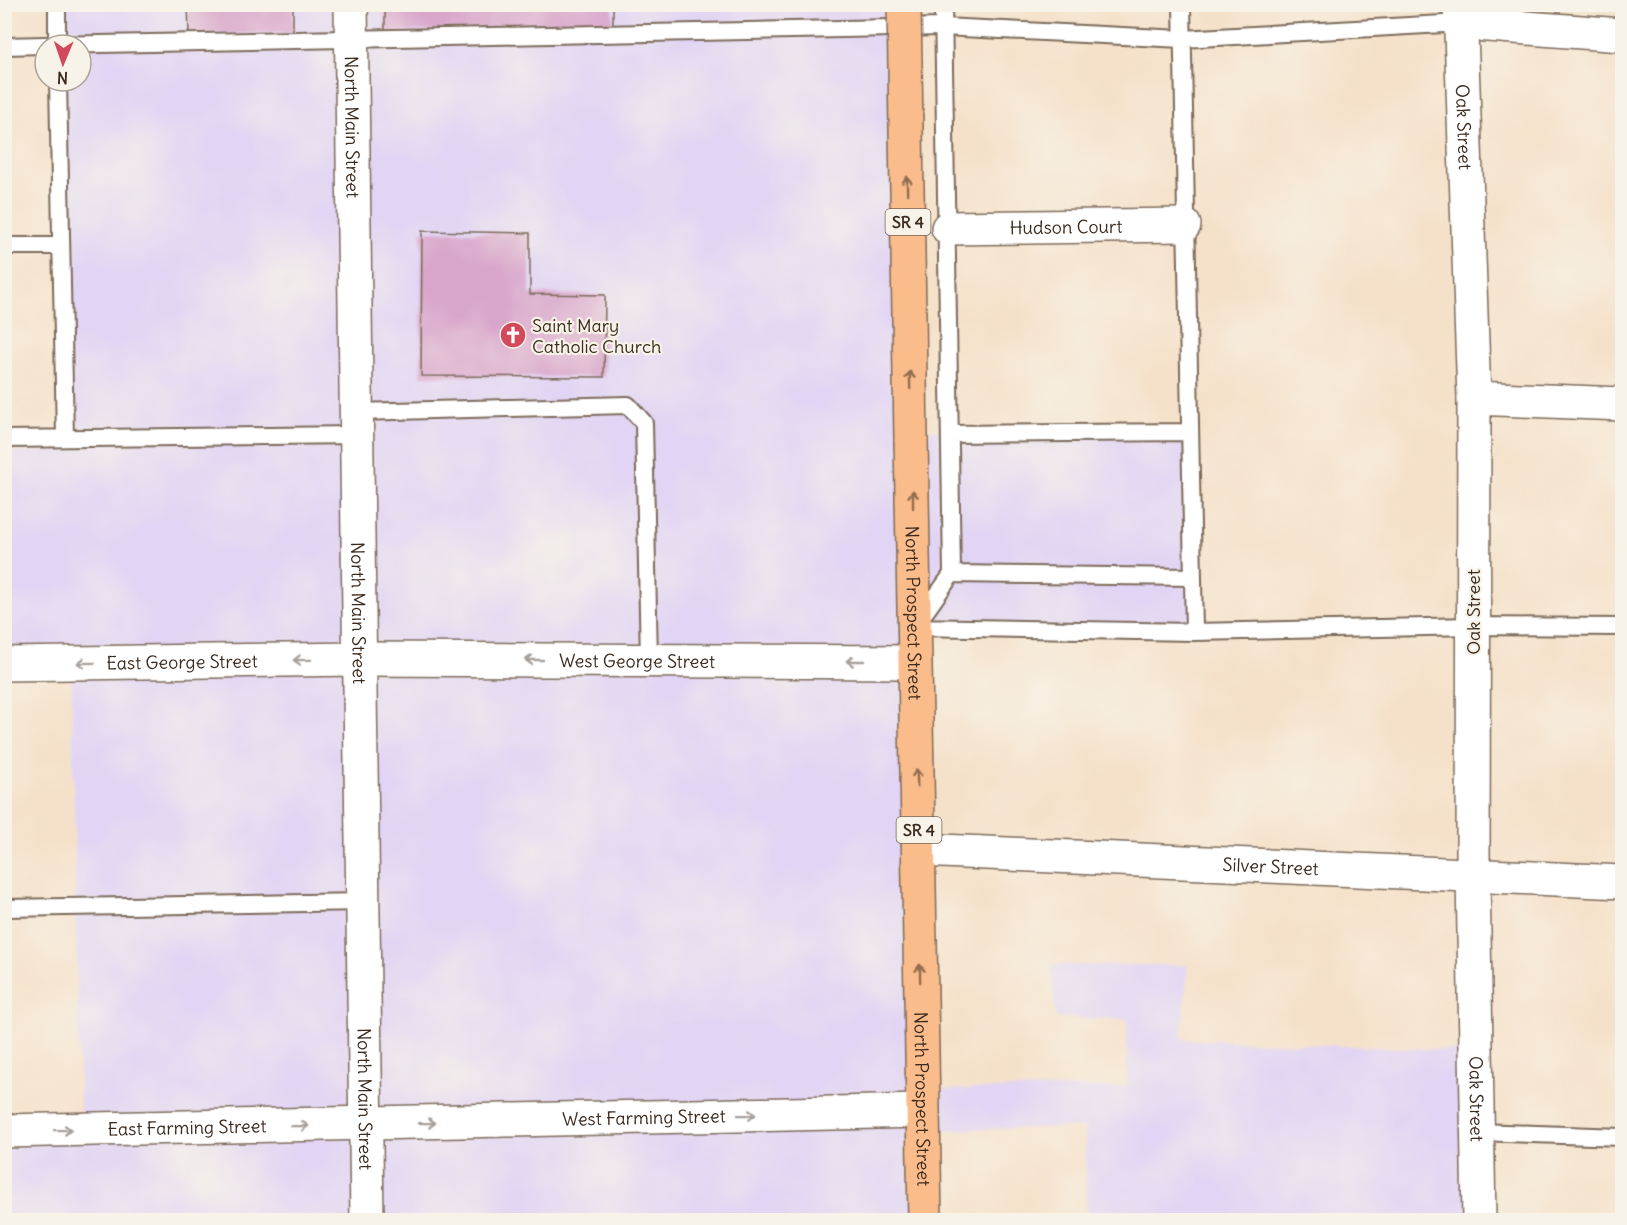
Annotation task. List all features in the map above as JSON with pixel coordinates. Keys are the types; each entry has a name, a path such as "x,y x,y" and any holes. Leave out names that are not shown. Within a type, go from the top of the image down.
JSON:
{"main road":[{"name":"North Prospect Street","path":"904,4 919,849 921,1111 925,1221"}],"street":[{"name":"North Main Street","path":"351,4 368,1221"},
{"path":"1460,14 1623,35"},
{"name":"Oak Street","path":"1460,14 1474,398 1473,875 1479,1221"},
{"name":"Hudson Court","path":"948,228 1184,225"},
{"path":"1474,398 1623,404"},
{"name":"West George Street","path":"361,659 914,662"},
{"name":"East George Street","path":"4,664 361,659"},
{"name":"Silver Street","path":"919,849 1623,882"},
{"name":"West Farming Street","path":"368,1125 921,1111"},
{"name":"East Farming Street","path":"4,1131 368,1125"}],"lane":[{"path":"57,4 57,33"},
{"path":"914,627 952,574 943,4"},
{"path":"1182,4 1184,225 1194,632"},
{"path":"93,44 944,27 1182,39 1460,14"},
{"path":"4,46 33,45"},
{"path":"58,93 65,438"},
{"path":"4,246 61,246"},
{"path":"4,439 357,423 628,405 644,423 649,660"},
{"path":"950,434 1189,432"},
{"path":"952,574 1192,577"},
{"path":"914,627 1194,632 1473,626 1623,627"},
{"path":"4,908 365,902"},
{"path":"1477,1132 1623,1137"}],"shaded area":[{"path":"62,5 911,5 918,430 1194,429 1192,627 914,627 927,1090 1127,1087 1127,1019 1056,1018 1051,965 1188,965 1181,1039 1473,1051 1483,1220 1087,1220 1085,1127 926,1130 928,1220 5,1220 5,1129 80,1127 71,659 5,661 4,452 68,449 63,93 93,93 93,33 63,33"}],"building":[{"path":"188,4 293,4 293,33 189,34"},
{"path":"385,4 613,4 613,26 385,32"},
{"name":"Saint Mary Catholic Church","path":"422,231 530,233 530,294 605,295 604,377 421,376"}],"place":[{"name":"Saint Mary Catholic Church","path":"513,335"}]}
